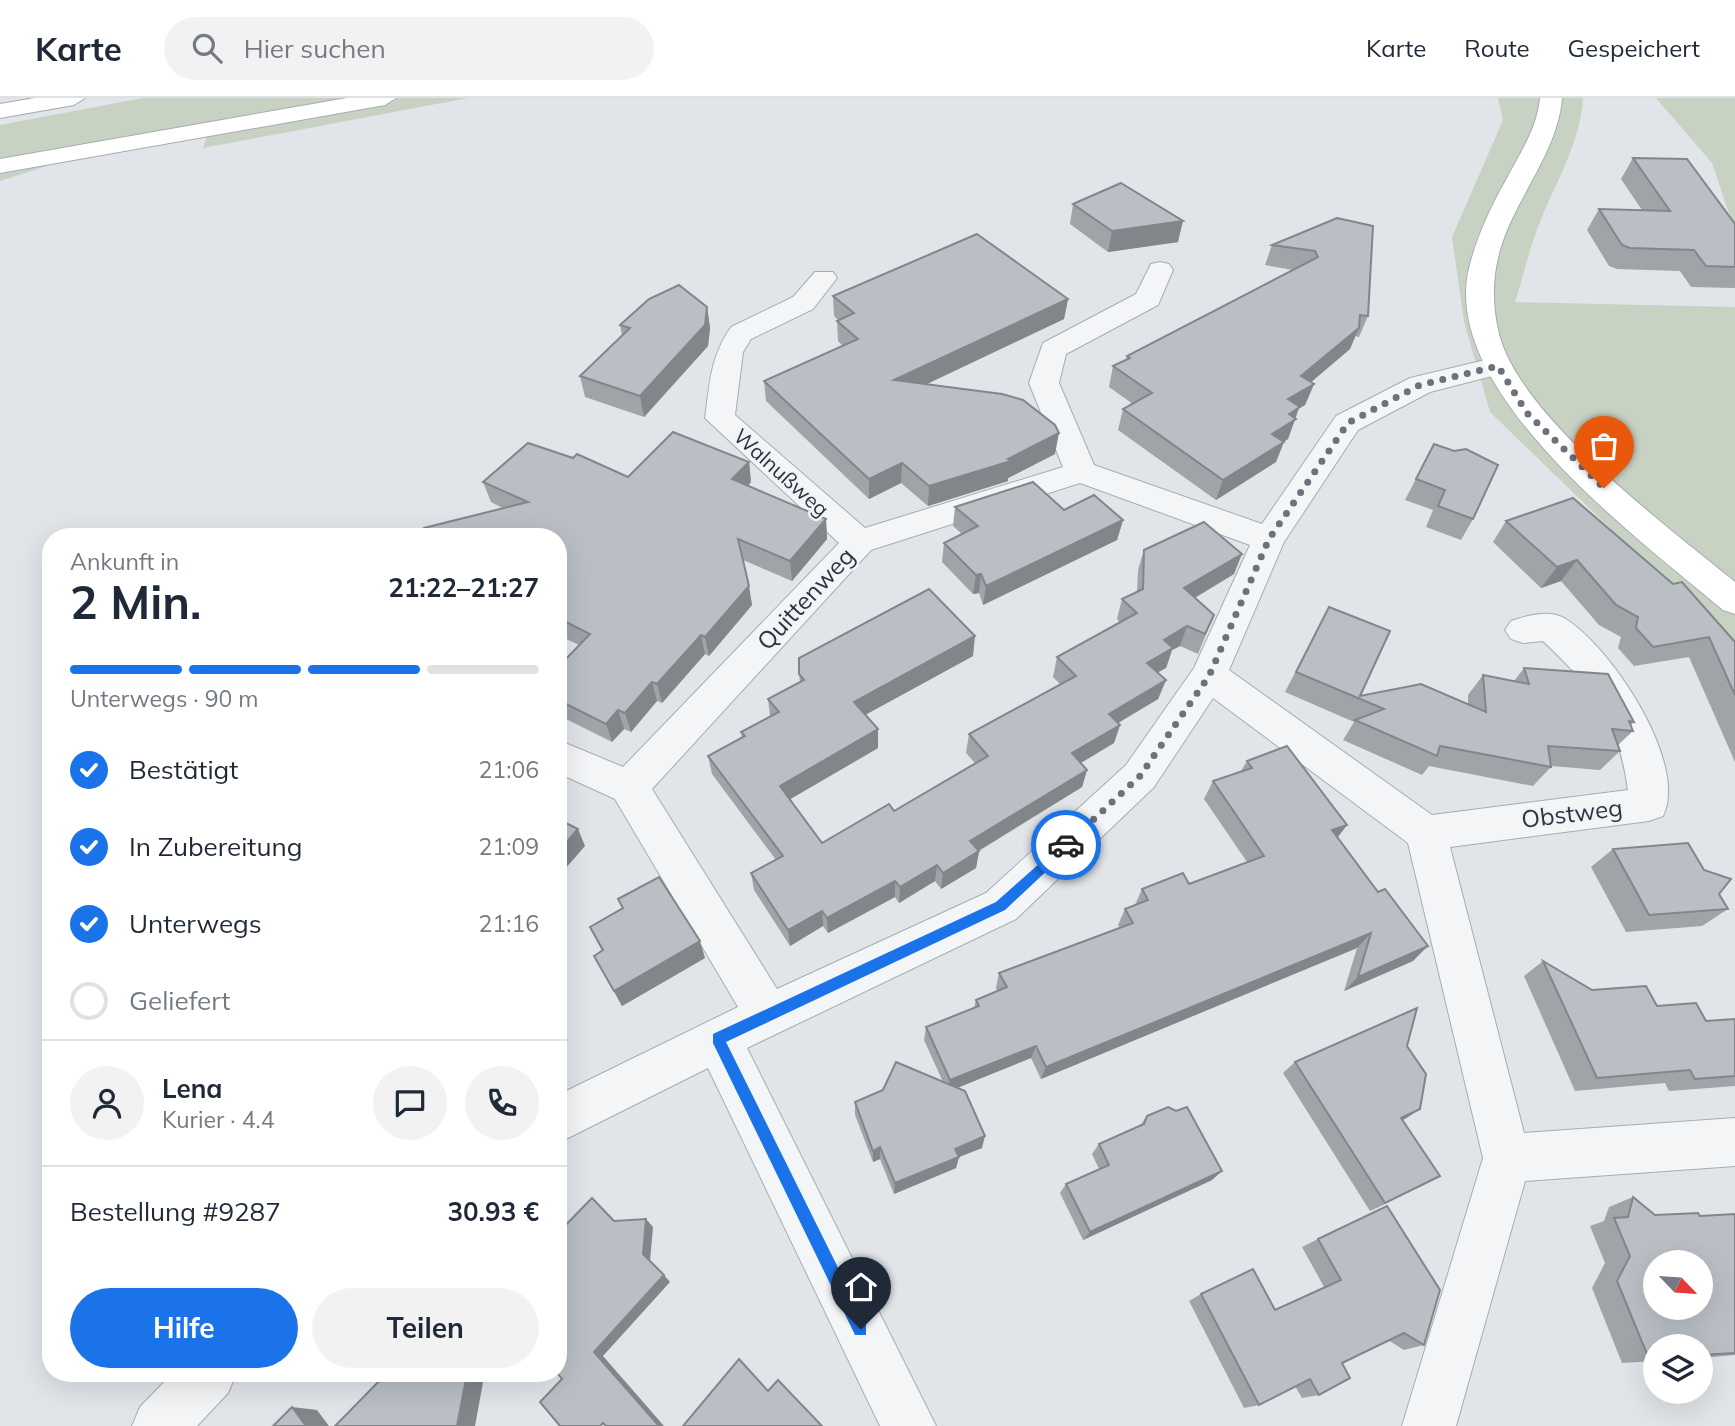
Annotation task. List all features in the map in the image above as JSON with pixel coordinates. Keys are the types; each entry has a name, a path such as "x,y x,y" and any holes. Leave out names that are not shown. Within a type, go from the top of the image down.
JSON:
{"street":[{"path":"0,166 385,98"},
{"path":"1551,98 1549,119 1491,234 1479,295 1480,318 1498,366 1527,413 1585,472 1735,601"},
{"path":"0,111 65,100"},
{"path":"1160,270 1149,299 1053,349 1044,383 1081,472 1269,539"},
{"name":"Walnußweg","path":"824,278 803,303 741,333 729,352 720,418 859,542"},
{"path":"567,1115 718,1039 1001,906 1140,776 1209,676 1269,539 1348,423 1420,385 1498,366"},
{"name":"Quittenweg","path":"629,787 859,542 1081,472"},
{"name":"Obstweg","path":"1426,833 1649,804 1646,773 1621,705 1606,680 1551,627 1523,630"},
{"path":"1209,676 1426,833 1507,1158 1429,1426"},
{"path":"567,760 629,787 768,1015"},
{"path":"718,1039 909,1426"},
{"path":"1507,1158 1735,1142"},
{"path":"159,1426 201,1382"}],"green space":[{"path":"143,98 468,98 203,148 207,137 62,161 0,181 0,125"},
{"path":"1498,98 1583,98 1577,133 1543,213 1515,302 1735,307 1735,642 1653,570 1490,412 1464,322 1452,237 1503,120"},
{"path":"1656,98 1735,98 1735,231 1712,163"}],"building":[{"path":"1633,158 1687,159 1735,224 1735,267 1706,266 1694,250 1630,248 1622,245 1599,209 1670,211"},
{"path":"1121,183 1183,221 1112,231 1073,204"},
{"path":"1337,218 1373,226 1368,316 1360,315 1359,328 1301,376 1314,384 1288,399 1300,407 1289,414 1296,419 1272,434 1284,442 1223,480 1123,409 1152,393 1113,366 1130,358 1127,356 1318,257 1315,251 1272,245"},
{"path":"977,234 1068,299 894,380 1002,394 1023,400 1055,425 1059,433 1008,459 1011,461 929,486 902,463 869,479 764,381 858,339 837,321 854,313 833,296"},
{"path":"679,285 707,307 705,325 640,396 580,376 630,328 620,325 649,299"},
{"path":"673,432 749,462 732,479 826,519 790,561 738,539 749,586 705,637 701,635 657,684 652,682 625,713 618,710 606,724 567,704 567,658 590,634 567,622 567,528 424,528 528,502 483,482 528,443 573,458 577,454 628,477"},
{"path":"1434,444 1454,451 1466,449 1498,465 1473,519 1438,506 1445,490 1416,479"},
{"path":"1033,482 1064,510 1094,495 1123,520 986,586 981,574 976,575 944,543 978,526 955,507"},
{"path":"1573,498 1673,584 1682,582 1735,642 1735,695 1709,637 1653,647 1636,628 1638,617 1616,605 1577,560 1557,567 1506,521"},
{"path":"1204,522 1242,554 1184,588 1214,615 1205,634 1187,626 1164,640 1173,648 1147,663 1166,680 1109,714 1120,725 1072,753 1087,770 970,841 979,851 943,873 937,865 900,887 895,881 827,918 822,911 788,930 751,873 783,856 708,756 745,736 741,732 779,712 768,699 804,680 799,674 799,658 929,589 975,636 854,702 878,729 780,786 822,843 889,804 894,811 988,756 969,734 1076,676 1057,657 1137,613 1122,599 1143,589 1144,550"},
{"path":"1329,607 1390,631 1360,696 1421,684 1486,712 1483,675 1529,684 1524,668 1608,674 1634,722 1629,721 1633,731 1612,729 1620,751 1548,746 1551,767 1440,746 1437,756 1355,720 1384,709 1296,672"},
{"path":"1287,746 1347,825 1332,830 1378,892 1385,889 1428,946 1358,977 1371,933 1046,1067 1036,1046 950,1080 926,1027 979,1006 976,1000 1007,987 999,973 1133,923 1125,909 1148,900 1142,889 1183,873 1189,884 1264,856 1213,781 1252,768 1247,761"},
{"path":"567,824 578,829 567,842"},
{"path":"1688,843 1704,870 1731,879 1719,894 1728,909 1649,915 1613,849"},
{"path":"659,877 700,941 614,991 594,956 603,950 590,927 623,908 618,899"},
{"path":"1543,961 1592,990 1646,986 1657,1006 1696,1003 1706,1021 1735,1019 1735,1076 1695,1079 1690,1070 1597,1078"},
{"path":"1417,1008 1407,1046 1426,1074 1420,1109 1401,1118 1440,1176 1385,1203 1295,1062"},
{"path":"896,1062 965,1091 985,1136 955,1149 959,1157 895,1183 880,1147 873,1151 855,1102 883,1090"},
{"path":"1168,1107 1176,1111 1187,1107 1222,1171 1090,1232 1066,1184 1109,1165 1099,1144 1144,1124 1147,1116"},
{"path":"1633,1197 1655,1215 1735,1214 1735,1353 1713,1354 1713,1334 1643,1334 1643,1344 1617,1281 1630,1256 1614,1218 1628,1217"},
{"path":"592,1198 614,1221 646,1219 643,1254 664,1275 594,1352 659,1426 606,1426 603,1423 600,1426 560,1426 540,1402 559,1382 567,1382 567,1224"},
{"path":"1387,1206 1440,1290 1424,1345 1404,1333 1342,1363 1350,1378 1319,1395 1310,1379 1259,1405 1201,1294 1253,1269 1275,1310 1341,1280 1318,1239"},
{"path":"739,1359 768,1391 778,1380 822,1426 683,1426"},
{"path":"378,1382 465,1382 457,1426 335,1426"},
{"path":"292,1407 306,1426 273,1426"}],"way so far":[{"path":"1066,845 1140,776 1209,676 1269,539 1348,423 1420,385 1498,366 1527,413 1604,488"}],"route":[{"path":"861,1329 718,1039 1001,906 1066,845"}]}
